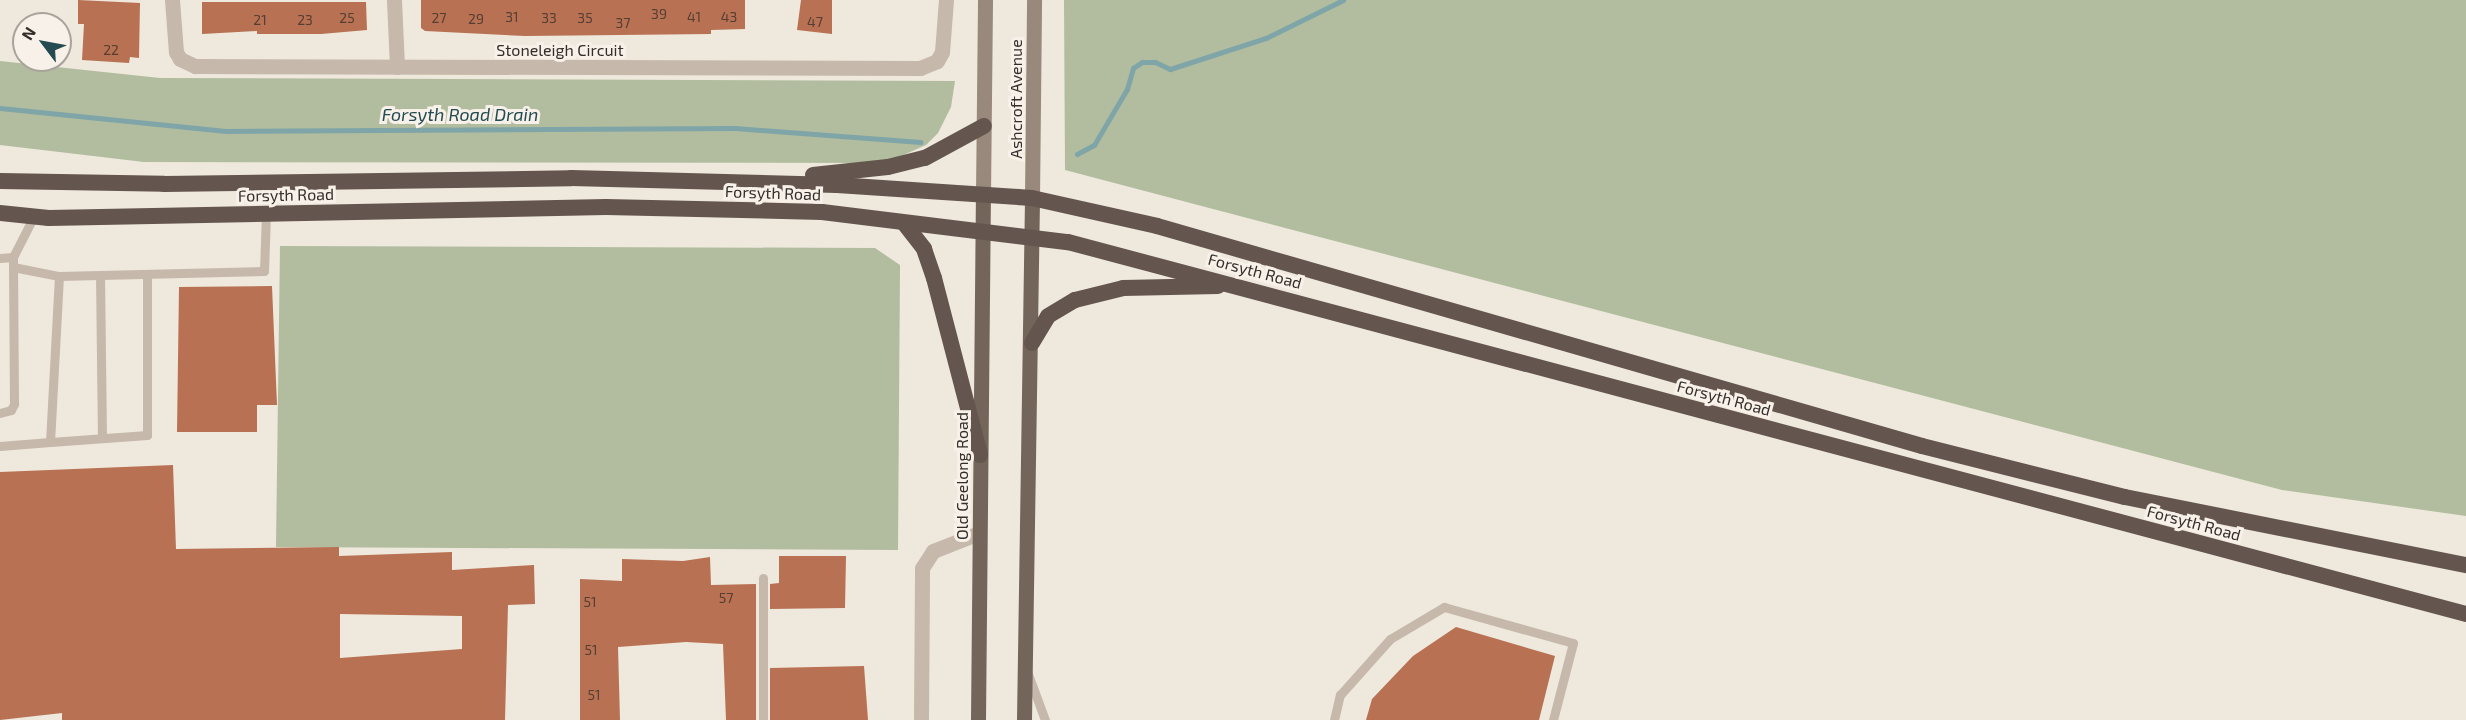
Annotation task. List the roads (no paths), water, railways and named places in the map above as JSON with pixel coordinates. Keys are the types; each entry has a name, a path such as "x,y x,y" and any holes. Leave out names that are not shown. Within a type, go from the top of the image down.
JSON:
{"highway":[{"path":"750,182 897,165 942,152 984,126"},
{"name":"Forsyth Road","path":"0,181 164,183 571,178 750,182 1032,198 1157,226 1922,446 2125,497 2466,565"},
{"name":"Forsyth Road","path":"0,213 34,216 606,207 822,212 1068,242 1243,286 2466,614"},
{"path":"904,223 924,249 934,278 980,454"},
{"path":"1032,343 1048,316 1061,305 1097,293 1123,288 1243,286"}],"main road":[{"name":"Ashcroft Avenue","path":"983,194 985,0"},
{"name":"Ashcroft Avenue","path":"1032,198 1034,0"},
{"name":"Old Geelong Road","path":"978,720 983,194"},
{"path":"1024,720 1032,343 1032,198"}],"street":[{"name":"Stoneleigh Circuit","path":"172,0 176,52 180,59 195,66 920,68 937,61 942,52 946,0"},
{"path":"394,0 397,67"},
{"path":"921,720 922,568 933,551 979,532"}],"lane":[{"path":"13,267 59,276 264,271 266,213"},
{"path":"0,413 12,410 14,404 13,257 34,216"},
{"path":"0,258 13,257"},
{"path":"0,446 147,435 147,274"},
{"path":"100,275 102,438"},
{"path":"50,442 59,276"},
{"path":"763,578 763,720"},
{"path":"1334,720 1341,695 1390,639 1444,607 1573,643 1553,720"},
{"path":"1025,666 1045,720"}],"waterway":[{"name":"Forsyth Road Drain","path":"1077,154 1094,145 1127,89 1133,68 1142,62 1155,62 1170,69 1266,38 1343,0"},
{"name":"Forsyth Road Drain","path":"0,108 226,131 735,128 920,142"}]}
